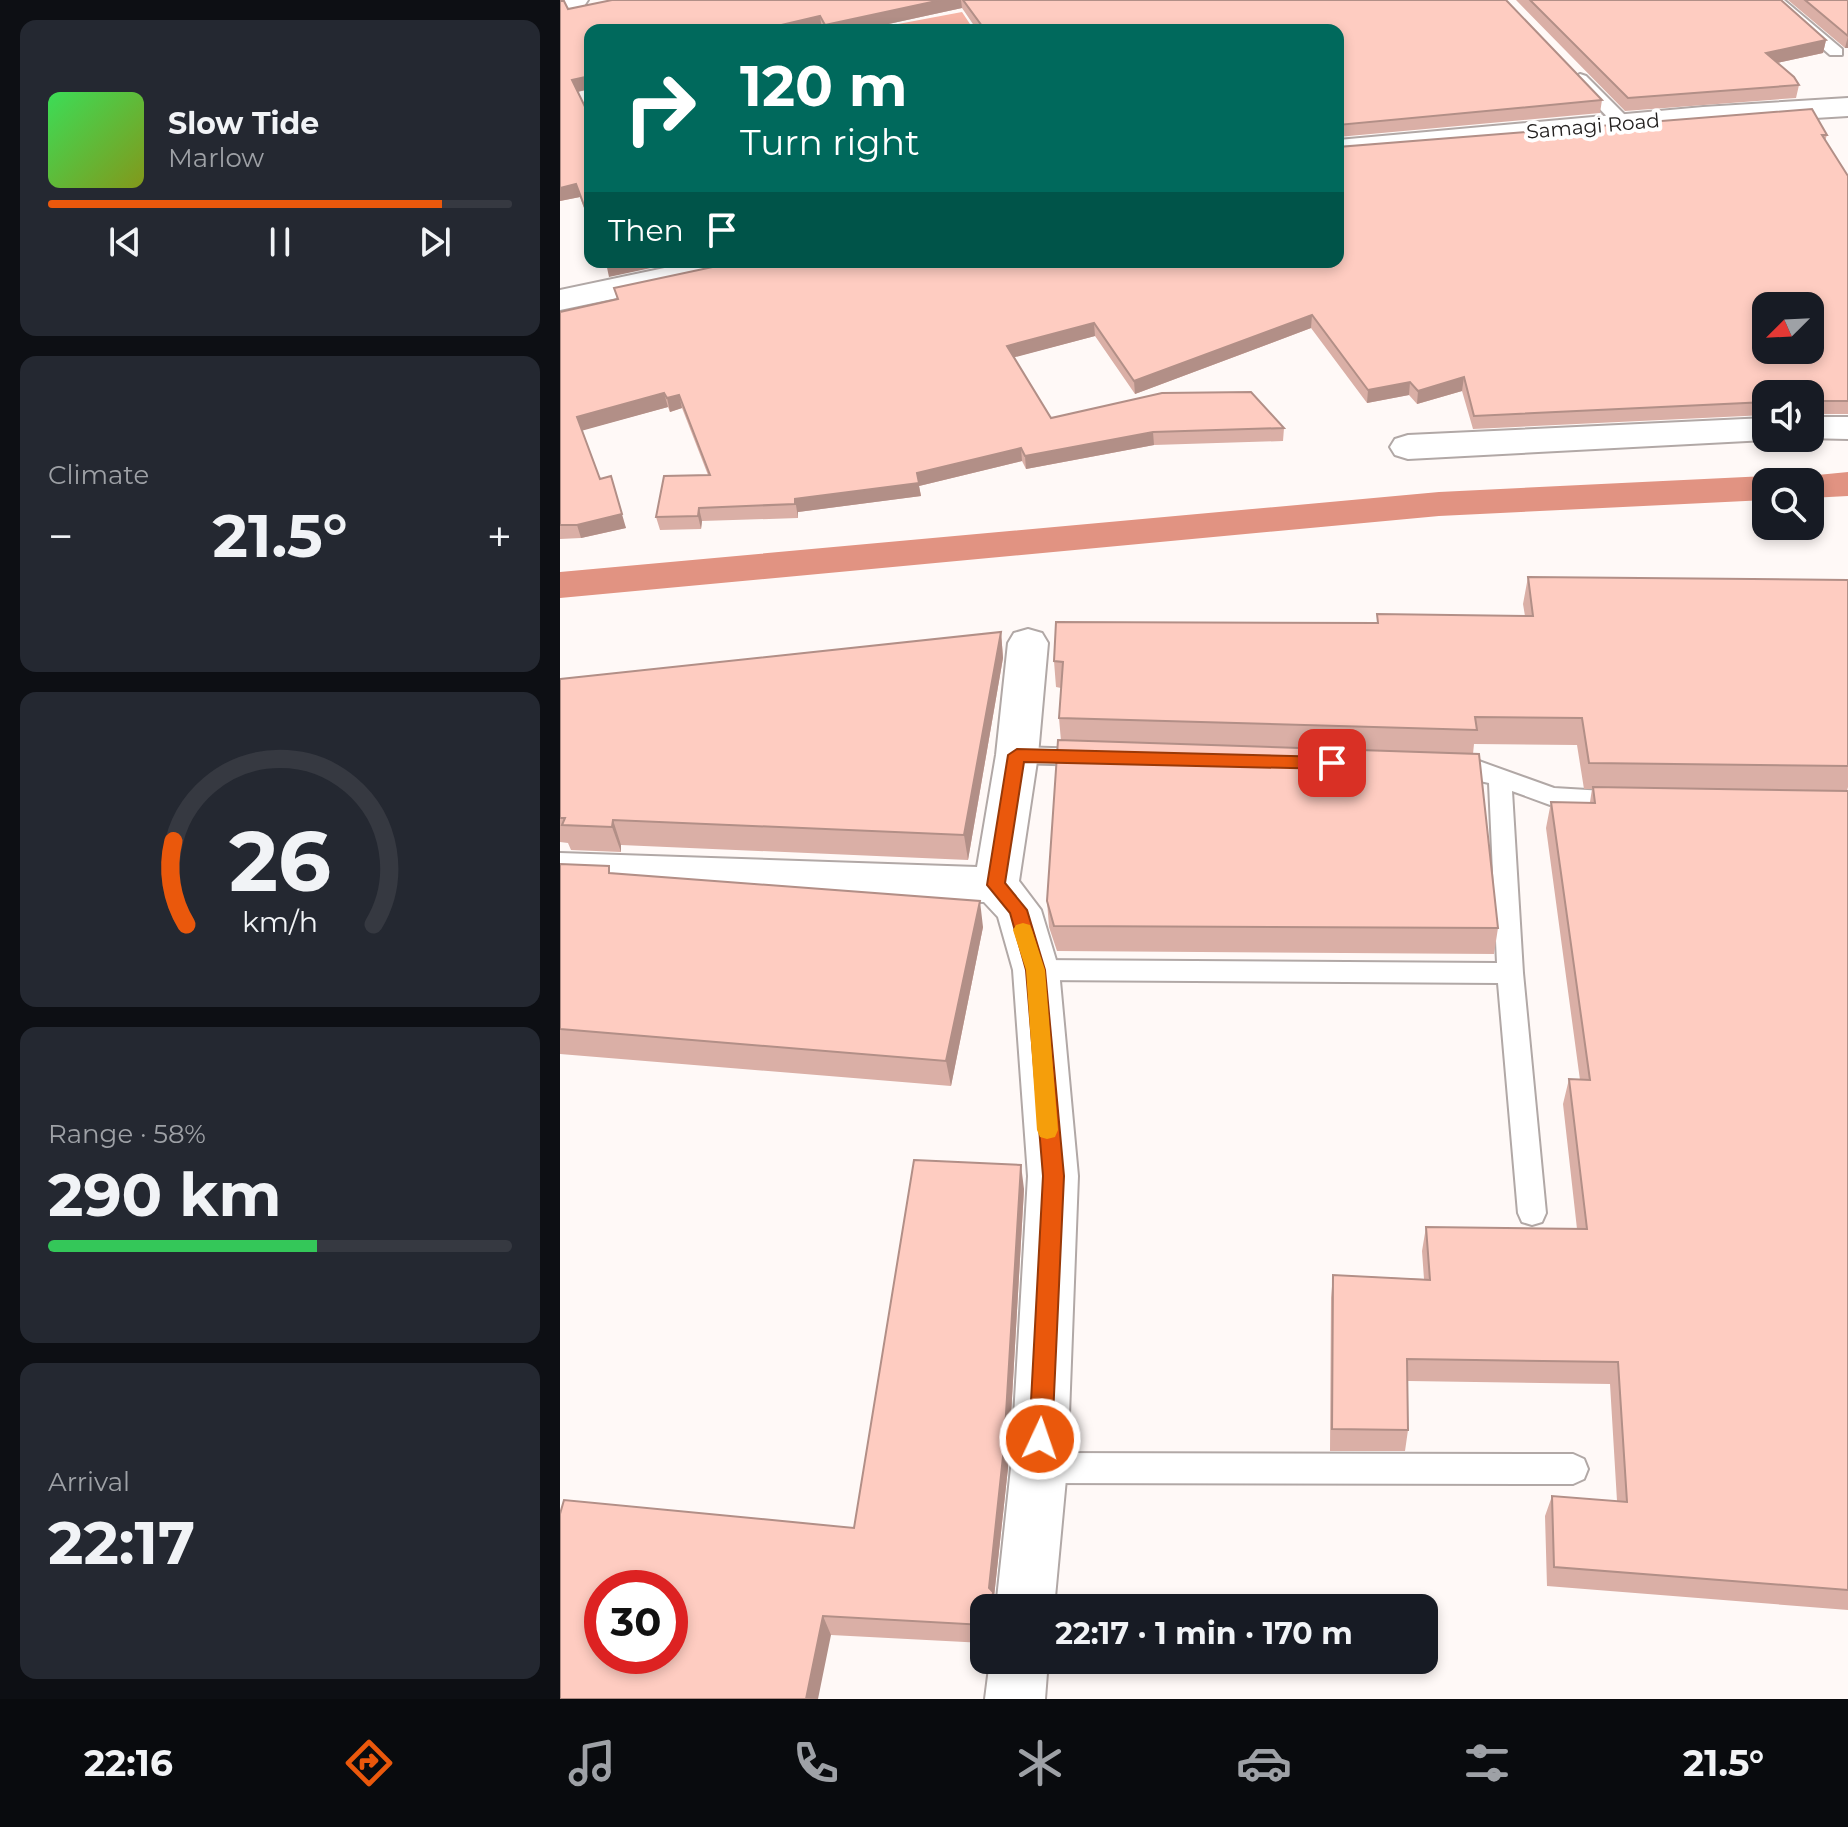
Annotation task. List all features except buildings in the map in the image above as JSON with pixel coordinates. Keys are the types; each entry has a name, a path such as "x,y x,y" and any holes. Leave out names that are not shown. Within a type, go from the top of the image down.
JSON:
{"street":[{"path":"560,3 574,0"},
{"name":"Samagi Road","path":"1344,148 1623,123 1848,107"},
{"path":"560,300 712,268"},
{"path":"1824,428 1848,428"},
{"path":"1408,447 1752,430"},
{"path":"996,885 1017,755 1028,643"},
{"path":"560,870 996,885 1018,910 1036,970 1053,1176 1039,1468 1026,1594"},
{"path":"1015,1699 1018,1674"}],"lane":[{"path":"1775,0 1836,52"},
{"path":"1569,68 1623,123"},
{"path":"1017,755 1111,757"},
{"path":"1426,765 1476,769 1553,797 1644,802"},
{"path":"1500,778 1510,973 1532,1213"},
{"path":"1036,970 1510,973"},
{"path":"1039,1468 1573,1469"}],"shaded area":[{"path":"962,12 970,24 898,24"}],"waterway":[{"path":"1824,485 1848,484"},
{"path":"560,585 1439,504 1752,489"}],"slow traffic":[{"path":"1023,930 1036,970 1047,1130"}],"route":[{"path":"1040,1439 1053,1176 1036,970 1018,910 996,885 1017,755 1332,763"}]}
